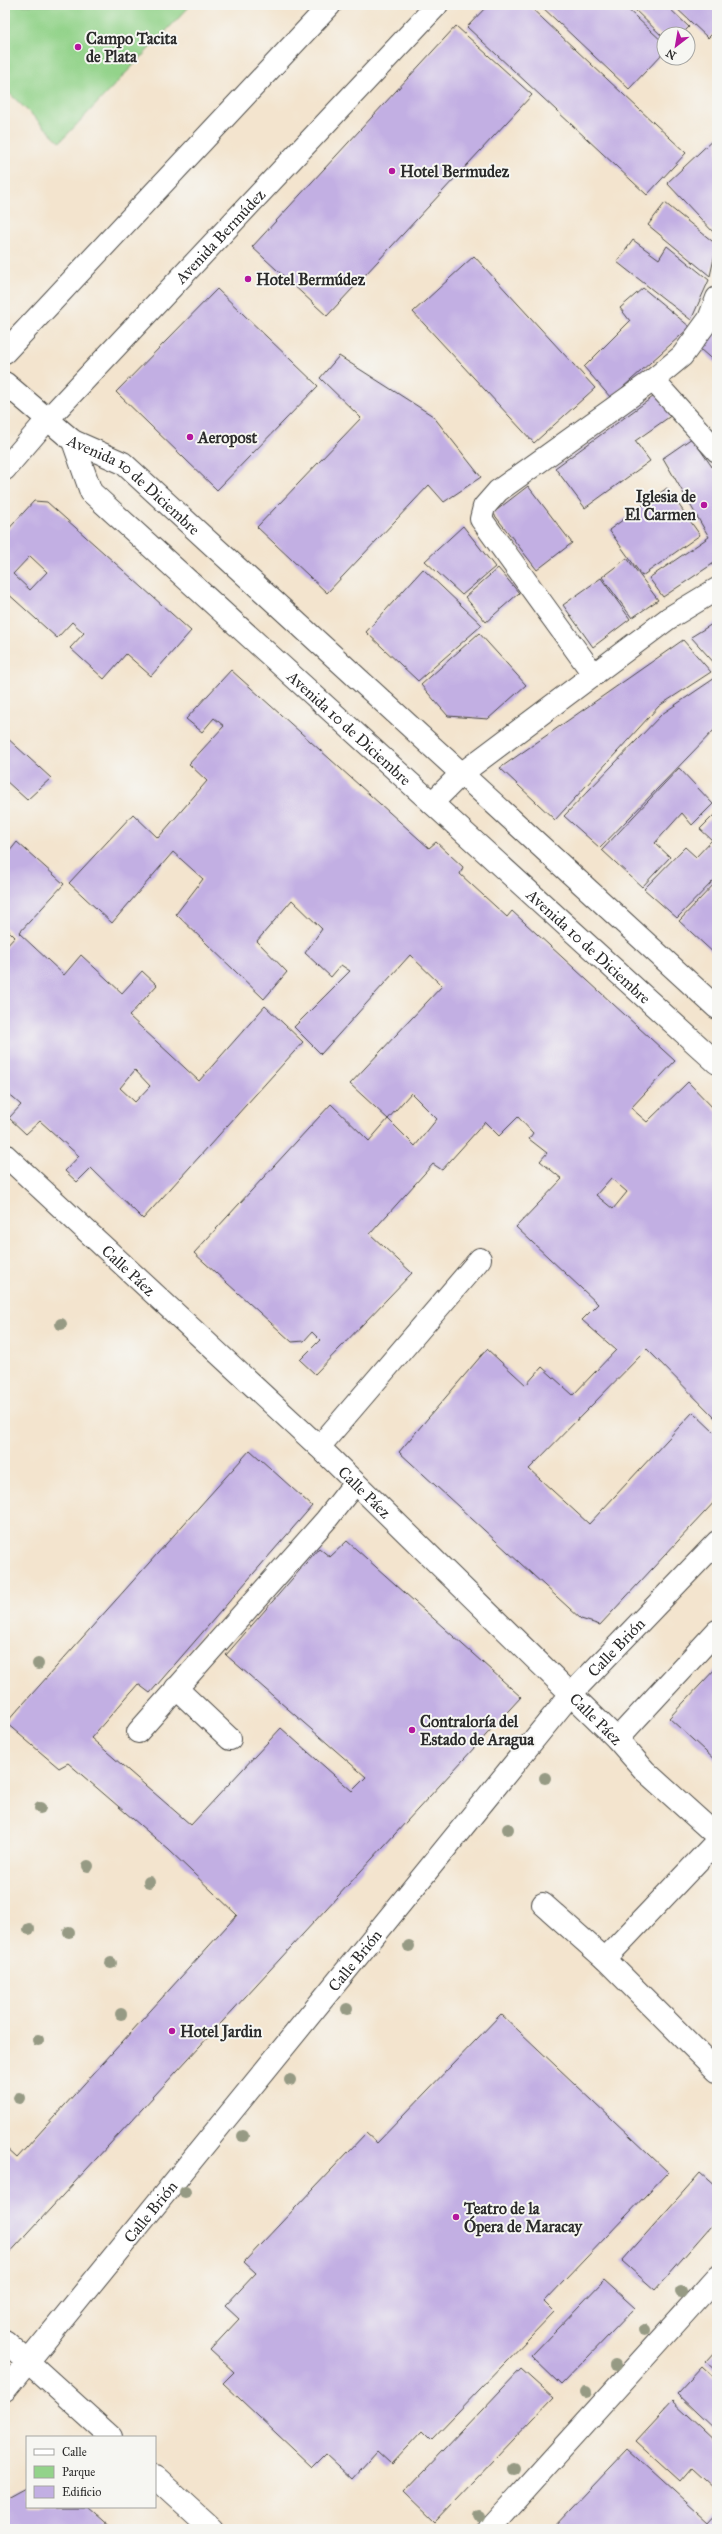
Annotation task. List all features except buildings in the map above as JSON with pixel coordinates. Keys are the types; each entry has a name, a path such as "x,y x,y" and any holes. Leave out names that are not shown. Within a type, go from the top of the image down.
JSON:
{"street":[{"path":"5,352 330,5"},
{"name":"Avenida Bermúdez","path":"5,469 47,420 437,5"},
{"path":"594,675 481,519 484,507 498,491 653,380 682,356 709,319 717,298"},
{"path":"653,380 717,451"},
{"path":"5,383 73,441"},
{"name":"Avenida 10 de Diciembre","path":"73,441 123,463 717,1008"},
{"name":"Avenida 10 de Diciembre","path":"73,441 91,492 717,1062"},
{"path":"432,803 461,774 669,618 717,589"},
{"name":"Calle Páez","path":"5,1155 319,1447 617,1739 645,1771 717,1836"},
{"path":"319,1447 480,1259"},
{"path":"138,1732 326,1520 355,1483"},
{"name":"Calle Brión","path":"5,2390 29,2363 571,1694 717,1542"},
{"path":"617,1739 717,1631"},
{"path":"176,1688 230,1739"},
{"path":"605,1959 717,1841"},
{"path":"544,1904 605,1959 717,2071"},
{"path":"489,2529 717,2277"},
{"path":"5,2341 110,2436"},
{"path":"156,2478 212,2529"}],"green space":[{"name":"Campo Tacita de Plata","path":"5,5 191,5 60,142 5,89"}],"place":[{"name":"Campo Tacita de Plata","path":"78,47"},
{"name":"Hotel Bermudez","path":"392,171"},
{"name":"Hotel Bermúdez","path":"248,279"},
{"name":"Aeropost","path":"190,437"},
{"name":"Iglesia de El Carmen","path":"704,505"},
{"name":"Contraloría del Estado de Aragua","path":"412,1730"},
{"name":"Hotel Jardin","path":"172,2031"},
{"name":"Teatro de la Ópera de Maracay","path":"456,2217"}]}
